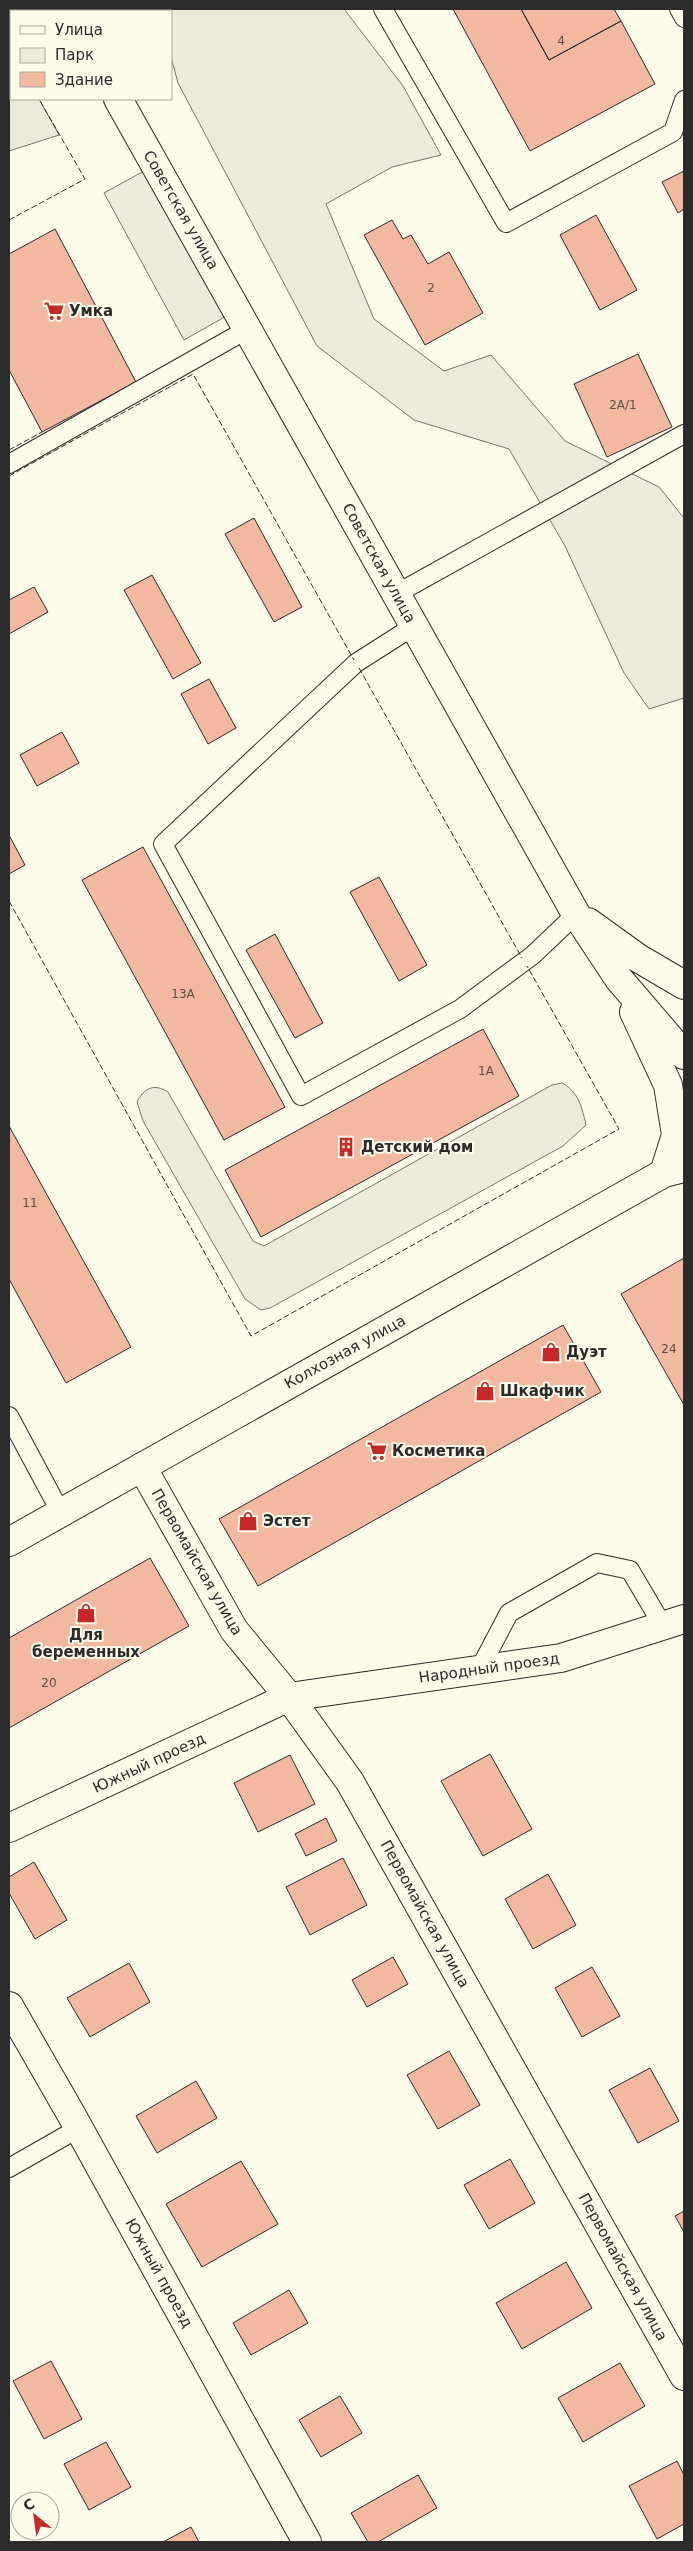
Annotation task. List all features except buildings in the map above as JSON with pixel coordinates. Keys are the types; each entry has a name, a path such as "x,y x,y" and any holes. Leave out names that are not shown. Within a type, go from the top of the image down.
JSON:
{"street":[{"name":"Советская улица","path":"119,100 576,914 638,958 684,984"},
{"path":"576,914 619,979 684,1055"},
{"path":"619,979 668,1085 676,1135 674,1170"},
{"name":"Колхозная улица","path":"9,1542 674,1170"},
{"name":"Первомайская улица","path":"142,1467 234,1630 289,1696 350,1782 684,2376"},
{"name":"Народный проезд","path":"289,1696 561,1658 673,1622"},
{"name":"Южный проезд","path":"9,1828 289,1696"},
{"name":"Южный проезд","path":"9,2006 79,2128 307,2542"}],"lane":[{"path":"383,9 506,223 673,132 684,100"},
{"path":"679,9 684,18"},
{"path":"9,464 248,329"},
{"path":"396,594 684,434"},
{"path":"414,626 356,663 162,844 301,1096 460,1009 525,962 576,914"},
{"path":"9,1416 61,1512"},
{"path":"479,1670 509,1613 597,1563 630,1570 673,1622"},
{"path":"9,2168 79,2128"}],"green space":[{"path":"344,9 403,86 441,155 392,167 326,204 374,319 444,371 491,355 565,441 659,487 684,518 684,698 649,709 624,673 565,546 509,449 414,420 317,346 178,83 172,61 172,10 158,10"},
{"path":"9,44 10,100 40,100 59,135 9,151"},
{"path":"562,1083 576,1096 586,1125 563,1146 270,1308 261,1310 245,1299 143,1121 137,1102 143,1093 150,1088 163,1089 168,1092 253,1241 264,1246 552,1085"}],"shaded area":[{"path":"155,165 237,310 184,340 104,193"}],"fence":[{"path":"9,220 85,179 40,100"},
{"path":"9,476 193,374 354,660"},
{"path":"9,450 42,432"},
{"path":"359,668 522,958"},
{"path":"9,901 251,1336 619,1129 527,966"}],"place":[{"name":"Умка","path":"54,311"},
{"name":"Детский дом","path":"346,1147"},
{"name":"Дуэт","path":"551,1352"},
{"name":"Шкафчик","path":"485,1391"},
{"name":"Косметика","path":"377,1451"},
{"name":"Эстет","path":"248,1521"},
{"name":"Для беременных","path":"86,1613"}]}
